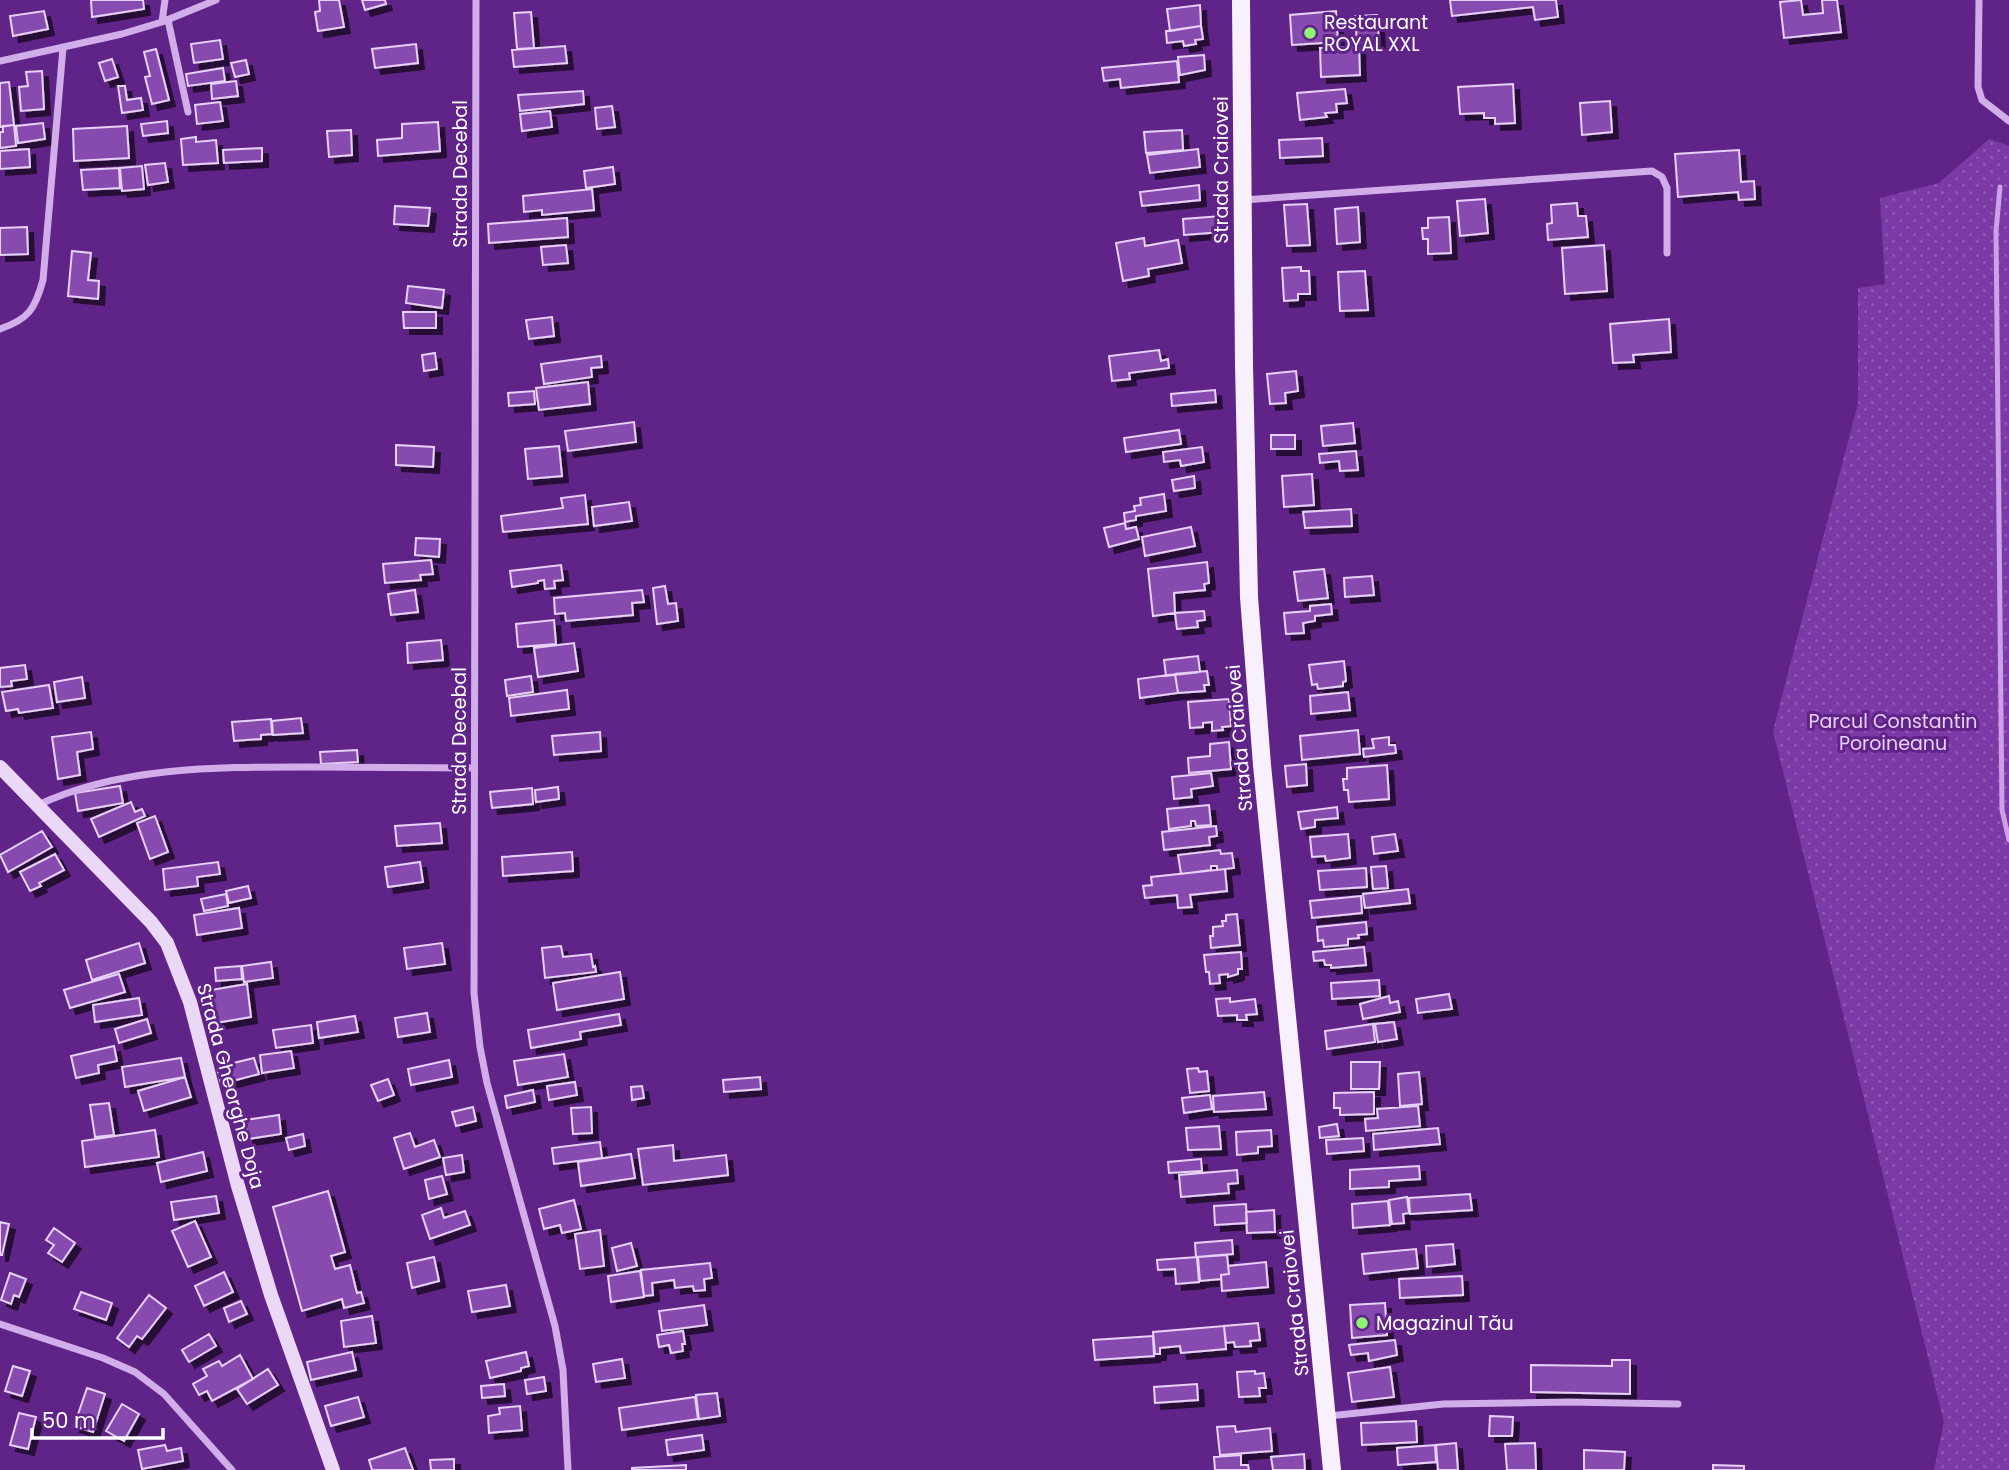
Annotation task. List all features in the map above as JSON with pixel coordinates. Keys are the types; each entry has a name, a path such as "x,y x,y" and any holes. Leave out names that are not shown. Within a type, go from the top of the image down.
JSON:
{"main road":[{"name":"Strada Craiovei","path":"1241,0 1249,597 1268,831 1332,1470"}],"street":[{"path":"164,0 165,21 188,112"},
{"path":"0,61 63,48 165,21 216,0"},
{"name":"Strada Decebal","path":"476,0 474,993 480,1047 496,1116 555,1326 563,1370 568,1470"},
{"path":"1979,0 1978,87 1982,100 2009,121"},
{"path":"0,328 16,323 30,313 43,280 63,48"},
{"path":"1243,200 1652,171 1662,177 1667,188 1667,253"},
{"name":"Strada Gheorghe Doja","path":"0,767 150,922 167,943 190,1002 271,1295 333,1470"},
{"path":"38,805 82,788 185,770 236,767 474,768"},
{"path":"0,1324 103,1358 135,1372 163,1394 232,1470"},
{"path":"1326,1416 1443,1404 1678,1404"}],"green space":[{"name":"Parcul Constantin Poroineanu","path":"1989,139 2009,146 2009,1470 1934,1470 1944,1422 1773,731 1858,403 1858,288 1885,284 1880,198 1939,183"}],"building":[{"path":"91,0 143,0 144,9 92,17"},
{"path":"319,0 339,0 344,27 318,31 315,12 320,11"},
{"path":"362,0 385,0 386,4 365,10"},
{"path":"1450,0 1556,0 1558,17 1535,20 1533,7 1452,16"},
{"path":"1801,0 1803,15 1823,13 1822,0 1837,0 1841,32 1784,38 1780,2"},
{"path":"1200,5 1201,26 1170,31 1167,9"},
{"path":"44,11 48,29 13,36 10,16"},
{"path":"1336,11 1338,42 1292,45 1290,15"},
{"path":"531,12 534,48 517,49 514,13"},
{"path":"1377,15 1379,42 1357,43 1355,16"},
{"path":"1201,26 1203,39 1195,40 1196,44 1184,46 1183,41 1167,43 1166,31"},
{"path":"220,40 223,59 194,63 191,44"},
{"path":"416,44 418,63 375,68 372,49"},
{"path":"565,46 567,63 514,67 512,50"},
{"path":"1359,47 1360,75 1321,77 1320,48"},
{"path":"156,49 169,100 152,104 145,77 150,76 144,52"},
{"path":"1204,55 1205,70 1180,75 1178,57"},
{"path":"112,59 118,77 105,81 99,63"},
{"path":"246,60 249,74 235,77 231,63"},
{"path":"1177,61 1179,82 1121,88 1120,79 1104,81 1102,68"},
{"path":"223,68 225,81 188,86 186,74"},
{"path":"42,71 44,109 21,111 19,87 28,86 26,72"},
{"path":"236,81 238,96 212,99 211,84"},
{"path":"9,82 14,125 0,127 0,83"},
{"path":"1513,84 1515,123 1495,124 1495,118 1484,118 1484,113 1460,114 1458,87"},
{"path":"118,86 125,86 127,100 141,98 143,110 122,113"},
{"path":"1345,89 1347,103 1336,104 1337,112 1325,113 1327,117 1300,120 1297,93"},
{"path":"583,91 584,104 520,111 518,95"},
{"path":"1610,101 1612,132 1582,135 1580,103"},
{"path":"220,102 223,121 197,124 195,105"},
{"path":"612,106 615,127 597,129 595,108"},
{"path":"550,111 552,127 522,131 520,114"},
{"path":"167,121 168,133 143,136 141,124"},
{"path":"438,122 440,151 378,156 377,140 402,138 402,124"},
{"path":"43,123 45,139 18,143 16,126"},
{"path":"14,125 16,146 0,148 0,132 3,132 3,126"},
{"path":"127,126 129,158 74,161 73,129"},
{"path":"351,130 352,155 329,157 327,131"},
{"path":"1182,130 1183,150 1146,153 1144,132"},
{"path":"196,137 196,142 216,140 218,163 183,165 181,139"},
{"path":"1322,138 1323,156 1280,158 1279,140"},
{"path":"262,148 262,161 224,163 223,150"},
{"path":"29,149 30,167 0,169 0,151"},
{"path":"1198,149 1200,167 1150,173 1147,155"},
{"path":"1739,150 1741,182 1754,181 1755,199 1739,200 1738,192 1678,197 1675,154"},
{"path":"165,163 168,182 148,185 145,165"},
{"path":"142,166 144,189 122,191 120,168"},
{"path":"613,167 615,184 586,188 584,171"},
{"path":"119,168 120,188 83,190 81,170"},
{"path":"1199,185 1200,200 1142,206 1140,192"},
{"path":"592,189 594,210 542,215 542,210 524,212 523,196"},
{"path":"1485,199 1488,233 1460,236 1457,201"},
{"path":"1577,203 1578,216 1586,216 1588,237 1548,240 1547,224 1552,223 1551,205"},
{"path":"1307,204 1310,245 1287,246 1284,205"},
{"path":"395,206 430,208 428,226 394,224"},
{"path":"1358,207 1360,242 1337,244 1335,209"},
{"path":"1221,216 1222,232 1184,235 1183,219"},
{"path":"1449,217 1451,253 1428,254 1428,239 1423,239 1422,228 1428,228 1428,218"},
{"path":"567,218 568,237 489,243 488,224"},
{"path":"27,227 28,254 0,255 0,228"},
{"path":"1144,238 1145,246 1178,240 1182,263 1148,269 1149,276 1123,281 1116,243"},
{"path":"566,245 568,263 543,265 541,247"},
{"path":"1604,245 1607,291 1565,294 1562,248"},
{"path":"72,251 91,253 88,280 99,281 98,299 68,296"},
{"path":"1301,267 1301,271 1309,271 1310,294 1298,294 1298,300 1284,301 1282,268"},
{"path":"1365,271 1368,310 1340,311 1338,272"},
{"path":"408,286 444,290 442,308 406,303"},
{"path":"403,312 436,312 436,328 404,328"},
{"path":"552,317 554,336 529,339 526,320"},
{"path":"1669,319 1671,352 1633,355 1634,362 1613,363 1610,324"},
{"path":"1159,350 1161,361 1168,359 1169,368 1129,373 1130,379 1112,381 1109,356"},
{"path":"435,353 437,369 424,371 422,355"},
{"path":"601,356 602,367 591,368 592,377 544,384 541,364"},
{"path":"1296,371 1298,391 1285,393 1286,403 1270,404 1267,374"},
{"path":"588,382 590,404 539,410 536,388"},
{"path":"1215,390 1216,402 1172,406 1171,394"},
{"path":"534,391 535,404 509,406 508,393"},
{"path":"634,422 636,442 568,451 565,431"},
{"path":"1353,423 1355,443 1323,446 1321,426"},
{"path":"1179,430 1181,444 1126,452 1124,438"},
{"path":"1271,435 1295,435 1295,449 1271,449"},
{"path":"396,445 434,447 433,467 396,465"},
{"path":"559,446 562,476 528,479 525,449"},
{"path":"1202,447 1204,462 1181,466 1180,460 1164,462 1163,452"},
{"path":"1356,451 1358,470 1340,471 1339,461 1320,463 1319,454"},
{"path":"1312,474 1314,505 1284,507 1282,476"},
{"path":"1194,476 1195,488 1174,491 1172,480"},
{"path":"1164,494 1166,511 1136,516 1136,520 1125,522 1124,513 1135,511 1134,506 1141,505 1140,498"},
{"path":"585,495 588,524 503,532 501,516 563,508 561,498"},
{"path":"629,502 632,521 594,526 592,507"},
{"path":"1351,509 1352,526 1305,528 1303,512"},
{"path":"1125,523 1126,529 1136,527 1139,539 1109,547 1104,528"},
{"path":"1191,527 1195,546 1145,556 1142,537"},
{"path":"416,538 440,539 439,557 415,555"},
{"path":"431,560 433,574 420,575 421,580 385,583 383,564"},
{"path":"1207,562 1209,583 1204,584 1205,590 1174,593 1175,613 1153,616 1148,569"},
{"path":"561,565 563,580 554,581 555,588 545,589 544,580 512,587 510,571"},
{"path":"1324,569 1328,598 1298,601 1294,572"},
{"path":"1372,576 1374,595 1345,597 1344,578"},
{"path":"665,586 668,604 676,603 678,621 657,624 653,588"},
{"path":"415,590 418,612 391,615 388,594"},
{"path":"642,590 644,602 632,603 633,615 566,621 565,613 555,614 554,598"},
{"path":"1331,604 1332,614 1315,616 1315,621 1303,623 1304,633 1286,634 1284,613 1310,611 1310,606"},
{"path":"1204,611 1205,620 1197,621 1198,627 1177,629 1175,613"},
{"path":"554,620 556,644 518,647 516,624"},
{"path":"441,640 443,660 408,663 407,643"},
{"path":"574,643 578,671 538,677 534,648"},
{"path":"1198,656 1200,672 1166,676 1164,660"},
{"path":"1344,661 1346,681 1343,686 1318,689 1317,684 1312,685 1309,665"},
{"path":"25,665 27,679 11,681 12,686 0,687 0,668"},
{"path":"1207,671 1209,685 1204,685 1205,691 1178,693 1175,674"},
{"path":"1175,674 1178,693 1140,698 1138,679"},
{"path":"531,676 533,692 507,696 505,680"},
{"path":"82,677 85,698 57,702 54,682"},
{"path":"49,685 53,708 19,713 18,709 6,711 2,692"},
{"path":"567,690 569,709 511,716 509,698"},
{"path":"1348,692 1350,710 1311,714 1310,696"},
{"path":"1229,699 1231,726 1212,731 1212,722 1203,723 1203,727 1190,728 1188,702"},
{"path":"301,718 303,733 273,735 272,721"},
{"path":"271,719 272,734 261,735 261,739 234,741 232,722"},
{"path":"1358,730 1360,754 1302,760 1300,736"},
{"path":"91,732 93,749 77,752 80,775 58,779 52,737"},
{"path":"600,732 601,751 554,755 552,736"},
{"path":"1389,737 1389,745 1395,745 1396,753 1364,757 1363,749 1374,748 1372,739"},
{"path":"1229,742 1231,769 1189,773 1188,758 1210,756 1210,744"},
{"path":"357,750 358,762 321,764 320,752"},
{"path":"1306,764 1307,785 1287,787 1285,766"},
{"path":"1387,765 1389,799 1349,802 1343,779 1347,779 1347,768"},
{"path":"1211,773 1213,786 1191,789 1192,797 1174,799 1172,777"},
{"path":"120,786 123,803 78,811 75,793"},
{"path":"558,787 559,799 536,802 535,790"},
{"path":"532,788 533,804 492,808 490,792"},
{"path":"131,802 135,812 142,809 145,816 99,837 91,819"},
{"path":"1209,805 1211,825 1196,826 1195,821 1191,821 1191,826 1169,829 1167,809"},
{"path":"1337,807 1338,818 1315,820 1315,827 1301,829 1298,812"},
{"path":"155,816 168,852 150,859 137,823"},
{"path":"440,823 442,843 397,846 395,826"},
{"path":"1216,826 1217,836 1209,837 1210,845 1164,850 1162,832"},
{"path":"42,831 52,847 8,872 0,855"},
{"path":"1348,834 1350,858 1326,861 1325,856 1312,857 1310,837"},
{"path":"1395,834 1398,851 1374,854 1372,837"},
{"path":"1220,850 1221,854 1232,853 1234,868 1217,870 1217,866 1211,866 1211,870 1181,874 1178,855"},
{"path":"572,852 573,871 503,876 502,857"},
{"path":"55,854 64,870 30,891 20,872"},
{"path":"218,862 220,874 197,877 198,886 165,890 163,869"},
{"path":"420,862 423,882 388,887 385,867"},
{"path":"1386,866 1388,888 1373,889 1371,867"},
{"path":"1366,868 1367,887 1320,890 1318,871"},
{"path":"1225,869 1227,891 1190,895 1192,907 1178,908 1177,895 1145,898 1143,886 1152,885 1151,877"},
{"path":"248,886 251,898 229,903 226,891"},
{"path":"1408,889 1410,903 1365,908 1363,894"},
{"path":"226,894 228,906 204,911 201,899"},
{"path":"1361,896 1362,913 1312,918 1310,901"},
{"path":"239,908 242,928 197,935 194,915"},
{"path":"1237,914 1240,945 1211,948 1210,936 1213,936 1213,927 1223,926 1222,921 1226,921 1226,915"},
{"path":"1366,922 1367,934 1348,939 1348,945 1324,947 1323,940 1318,941 1317,927"},
{"path":"139,943 145,963 92,980 86,960"},
{"path":"442,943 445,964 407,969 404,948"},
{"path":"561,946 563,957 591,954 596,972 545,978 542,948"},
{"path":"1364,947 1366,965 1331,968 1331,965 1325,965 1324,960 1314,961 1313,952"},
{"path":"1241,952 1242,969 1238,969 1238,974 1228,977 1228,974 1219,975 1220,983 1210,984 1204,955"},
{"path":"271,962 273,978 244,982 242,966"},
{"path":"241,966 242,979 216,981 215,968"},
{"path":"620,972 624,999 557,1010 553,983"},
{"path":"119,974 125,992 70,1008 64,990"},
{"path":"1379,980 1380,996 1332,999 1331,983"},
{"path":"247,984 251,1017 210,1024 205,991"},
{"path":"1449,994 1452,1009 1418,1013 1416,999"},
{"path":"1389,996 1390,1003 1398,1001 1400,1012 1363,1019 1360,1004"},
{"path":"139,998 142,1015 95,1022 93,1005"},
{"path":"1230,998 1230,1002 1255,999 1257,1014 1246,1015 1247,1020 1237,1020 1237,1015 1218,1016 1216,999"},
{"path":"427,1013 430,1032 398,1037 395,1018"},
{"path":"619,1014 621,1025 580,1032 581,1039 531,1048 528,1030"},
{"path":"355,1016 358,1032 319,1038 317,1022"},
{"path":"147,1019 151,1033 119,1043 115,1029"},
{"path":"1394,1022 1397,1039 1378,1042 1375,1024"},
{"path":"1373,1024 1375,1042 1327,1049 1325,1031"},
{"path":"311,1025 313,1043 276,1048 273,1030"},
{"path":"114,1046 117,1061 98,1065 99,1073 76,1078 71,1056"},
{"path":"291,1051 294,1068 262,1073 260,1055"},
{"path":"564,1054 568,1077 518,1085 514,1061"},
{"path":"181,1058 185,1077 125,1087 122,1067"},
{"path":"254,1058 259,1074 221,1084 217,1067"},
{"path":"449,1060 452,1077 411,1085 408,1069"},
{"path":"1351,1062 1380,1062 1379,1089 1351,1089"},
{"path":"1198,1068 1199,1072 1207,1071 1209,1091 1190,1093 1187,1069"},
{"path":"1419,1072 1422,1104 1400,1106 1398,1074"},
{"path":"185,1077 191,1097 144,1111 138,1091"},
{"path":"760,1077 761,1089 724,1092 723,1080"},
{"path":"388,1079 394,1095 378,1101 371,1085"},
{"path":"575,1082 577,1095 549,1100 547,1086"},
{"path":"642,1086 644,1098 632,1100 631,1087"},
{"path":"533,1090 535,1102 507,1108 505,1096"},
{"path":"1264,1092 1266,1109 1214,1112 1213,1096"},
{"path":"1374,1092 1374,1114 1340,1115 1340,1108 1334,1108 1334,1093"},
{"path":"1210,1095 1212,1109 1184,1113 1182,1098"},
{"path":"109,1103 114,1135 95,1137 90,1105"},
{"path":"1418,1106 1420,1126 1366,1131 1365,1119 1378,1118 1377,1109"},
{"path":"473,1107 476,1121 456,1126 452,1112"},
{"path":"591,1107 592,1133 573,1134 571,1108"},
{"path":"279,1115 281,1134 248,1139 245,1120"},
{"path":"1337,1124 1339,1136 1320,1138 1319,1127"},
{"path":"1219,1126 1221,1149 1188,1150 1186,1128"},
{"path":"1438,1128 1440,1144 1374,1150 1373,1134"},
{"path":"155,1130 159,1157 85,1167 82,1141"},
{"path":"1271,1130 1272,1146 1258,1147 1258,1153 1237,1155 1236,1132"},
{"path":"410,1133 415,1147 434,1140 440,1157 404,1169 394,1138"},
{"path":"303,1134 305,1146 289,1150 286,1138"},
{"path":"1363,1138 1364,1151 1327,1154 1326,1140"},
{"path":"600,1142 602,1158 554,1164 552,1148"},
{"path":"673,1145 674,1161 726,1155 728,1175 643,1185 638,1149"},
{"path":"203,1152 207,1171 161,1182 157,1163"},
{"path":"631,1154 635,1178 581,1186 578,1162"},
{"path":"462,1155 464,1172 446,1175 443,1158"},
{"path":"1201,1159 1202,1171 1169,1173 1168,1162"},
{"path":"1419,1166 1420,1179 1389,1181 1389,1187 1350,1189 1350,1170"},
{"path":"1237,1170 1238,1183 1228,1184 1229,1193 1181,1197 1179,1175"},
{"path":"442,1176 447,1194 429,1199 425,1180"},
{"path":"328,1191 345,1252 331,1256 335,1269 350,1265 357,1293 361,1292 364,1303 344,1308 342,1299 302,1311 273,1207"},
{"path":"1470,1194 1472,1210 1410,1214 1409,1198"},
{"path":"216,1196 219,1213 174,1220 171,1202"},
{"path":"1407,1197 1409,1213 1403,1214 1404,1223 1392,1224 1389,1200"},
{"path":"574,1200 581,1229 562,1233 560,1225 544,1229 539,1209"},
{"path":"1388,1201 1390,1225 1353,1228 1352,1204"},
{"path":"1246,1204 1247,1223 1215,1225 1214,1206"},
{"path":"441,1208 444,1218 465,1211 470,1225 430,1239 422,1215"},
{"path":"1274,1210 1275,1232 1247,1233 1246,1212"},
{"path":"195,1221 211,1257 188,1267 172,1231"},
{"path":"0,1222 9,1224 2,1255 0,1255"},
{"path":"54,1228 75,1243 62,1262 48,1253 54,1245 46,1240"},
{"path":"600,1230 604,1266 580,1269 575,1234"},
{"path":"1232,1240 1233,1254 1196,1257 1195,1243"},
{"path":"631,1243 637,1266 617,1271 612,1248"},
{"path":"1453,1244 1455,1264 1427,1267 1426,1246"},
{"path":"1416,1249 1418,1268 1364,1274 1362,1254"},
{"path":"1227,1255 1229,1274 1221,1275 1221,1279 1200,1281 1198,1257"},
{"path":"434,1257 439,1281 412,1288 407,1263"},
{"path":"1197,1257 1199,1282 1176,1284 1175,1269 1158,1270 1157,1260"},
{"path":"1266,1262 1268,1287 1222,1291 1221,1275 1229,1274 1228,1266"},
{"path":"710,1263 712,1278 704,1279 705,1290 694,1291 693,1286 675,1288 674,1280 652,1283 653,1295 644,1296 641,1270"},
{"path":"640,1271 644,1297 611,1302 608,1276"},
{"path":"224,1272 233,1292 204,1306 195,1286"},
{"path":"10,1273 26,1279 19,1297 14,1295 11,1304 1,1300"},
{"path":"1462,1276 1463,1295 1400,1298 1399,1279"},
{"path":"506,1285 510,1306 472,1312 468,1291"},
{"path":"81,1292 112,1303 106,1320 74,1309"},
{"path":"149,1295 166,1308 142,1339 137,1336 129,1347 117,1338"},
{"path":"241,1301 247,1314 229,1322 224,1308"},
{"path":"1385,1303 1387,1335 1352,1338 1350,1305"},
{"path":"704,1305 707,1325 662,1331 659,1311"},
{"path":"372,1316 376,1343 344,1347 341,1321"},
{"path":"1258,1323 1260,1340 1250,1341 1251,1346 1235,1347 1234,1342 1226,1343 1224,1326"},
{"path":"1224,1326 1226,1349 1181,1353 1180,1346 1160,1348 1160,1354 1155,1354 1153,1332"},
{"path":"683,1331 683,1351 671,1353 669,1345 659,1347 657,1335"},
{"path":"209,1334 216,1346 189,1362 182,1350"},
{"path":"1153,1336 1154,1356 1095,1360 1093,1340"},
{"path":"1395,1340 1397,1355 1369,1361 1368,1353 1351,1355 1349,1345"},
{"path":"352,1352 356,1370 311,1380 307,1362"},
{"path":"526,1352 529,1366 521,1368 521,1371 490,1378 486,1361"},
{"path":"240,1355 253,1379 212,1401 207,1391 199,1395 193,1384 207,1376 203,1369 219,1361 222,1366"},
{"path":"622,1359 625,1378 596,1382 593,1364"},
{"path":"1612,1360 1630,1360 1630,1394 1531,1392 1531,1365 1612,1366"},
{"path":"13,1366 30,1371 22,1396 5,1391"},
{"path":"1390,1367 1394,1397 1352,1402 1348,1373"},
{"path":"268,1369 278,1385 247,1404 237,1389"},
{"path":"1255,1371 1255,1374 1264,1373 1266,1388 1259,1388 1260,1396 1239,1397 1237,1372"},
{"path":"544,1377 546,1391 527,1394 525,1380"},
{"path":"504,1384 505,1396 482,1398 481,1386"},
{"path":"1197,1384 1198,1400 1155,1403 1154,1387"},
{"path":"87,1388 105,1394 93,1432 74,1426"},
{"path":"717,1393 720,1416 699,1419 696,1395"},
{"path":"358,1397 364,1417 331,1426 325,1406"},
{"path":"695,1397 698,1419 622,1430 619,1408"},
{"path":"122,1404 139,1414 124,1441 106,1431"},
{"path":"520,1406 522,1430 489,1433 488,1416 500,1414 499,1408"},
{"path":"19,1413 36,1417 28,1449 10,1445"},
{"path":"1490,1416 1513,1417 1512,1436 1489,1436"},
{"path":"1416,1421 1417,1442 1362,1445 1361,1423"},
{"path":"1235,1426 1236,1432 1270,1428 1272,1451 1220,1455 1217,1427"},
{"path":"702,1435 704,1450 668,1455 666,1440"},
{"path":"1456,1443 1458,1470 1438,1470 1436,1445"},
{"path":"1535,1443 1536,1470 1507,1470 1505,1444"},
{"path":"165,1445 167,1451 181,1448 183,1461 142,1469 138,1450"},
{"path":"1435,1445 1436,1462 1398,1465 1397,1448"},
{"path":"405,1448 413,1470 372,1470 369,1460"},
{"path":"1584,1450 1625,1452 1624,1470 1584,1470"},
{"path":"1304,1454 1305,1470 1273,1470 1271,1457"},
{"path":"1241,1455 1241,1465 1248,1465 1249,1470 1215,1470 1214,1457"},
{"path":"454,1459 454,1470 431,1470 430,1460"},
{"path":"686,1465 686,1470 632,1470 632,1468"},
{"path":"1713,1465 1744,1466 1744,1470 1713,1470"}],"waterway":[{"path":"2000,187 1996,231 2002,810 2009,840"}],"place":[{"name":"Restaurant ROYAL XXL","path":"1310,33"},
{"name":"Magazinul Tău","path":"1362,1323"}]}
